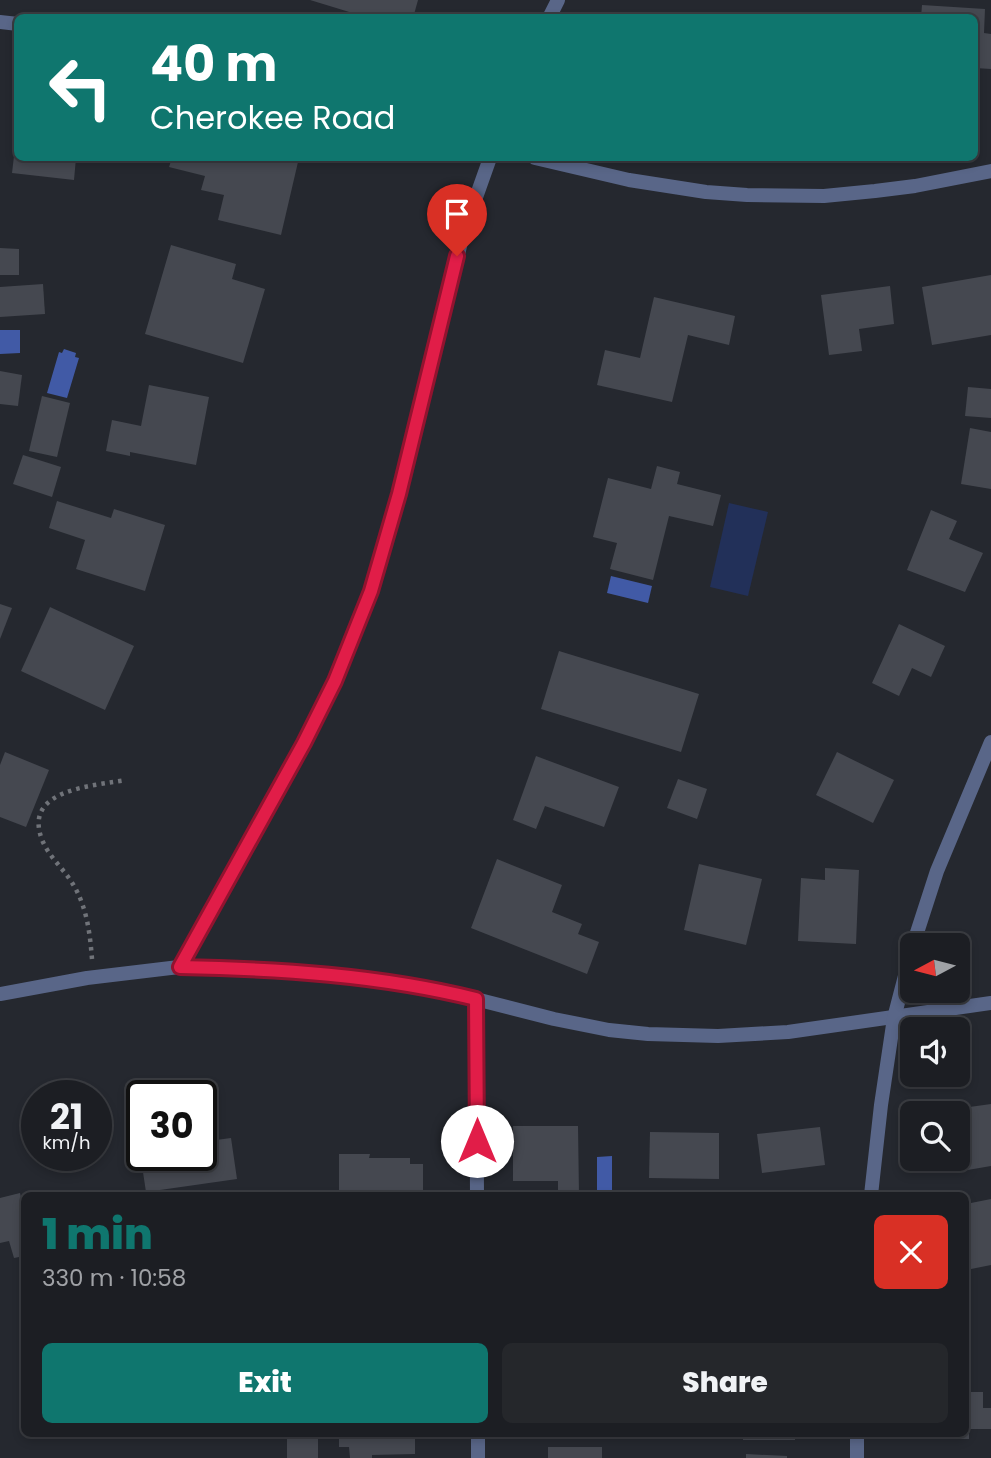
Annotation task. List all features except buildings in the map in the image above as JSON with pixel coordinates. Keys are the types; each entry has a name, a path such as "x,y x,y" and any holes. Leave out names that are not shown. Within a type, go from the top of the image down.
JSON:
{"street":[{"path":"180,967 304,743 335,681 371,591 399,494 463,234 489,161"},
{"path":"548,161 629,180 706,192 747,195 824,196 875,191 991,171"},
{"path":"917,933 937,871 991,742"},
{"path":"0,994 180,967 253,968 371,979 448,992 609,1030 718,1037 788,1032 991,1003"},
{"path":"871,1192 881,1105 900,994"},
{"path":"476,999 477,1192"},
{"path":"478,1437 478,1458"},
{"path":"857,1437 857,1458"}],"path":[{"path":"93,978 88,926 82,905 74,886 44,845 39,822 47,801 58,795 126,780"}],"shaded area":[{"path":"0,330 20,330 20,353 0,354"},
{"path":"64,349 76,353 75,357 79,358 67,398 47,393 59,352 62,353"},
{"path":"729,503 768,512 748,596 710,587"},
{"path":"611,576 652,586 648,603 607,593"},
{"path":"612,1156 612,1192 597,1192 597,1157"}],"route":[{"path":"457,256 399,494 371,591 335,681 304,743 180,967 253,968 371,979 476,999 477,1141"}]}
